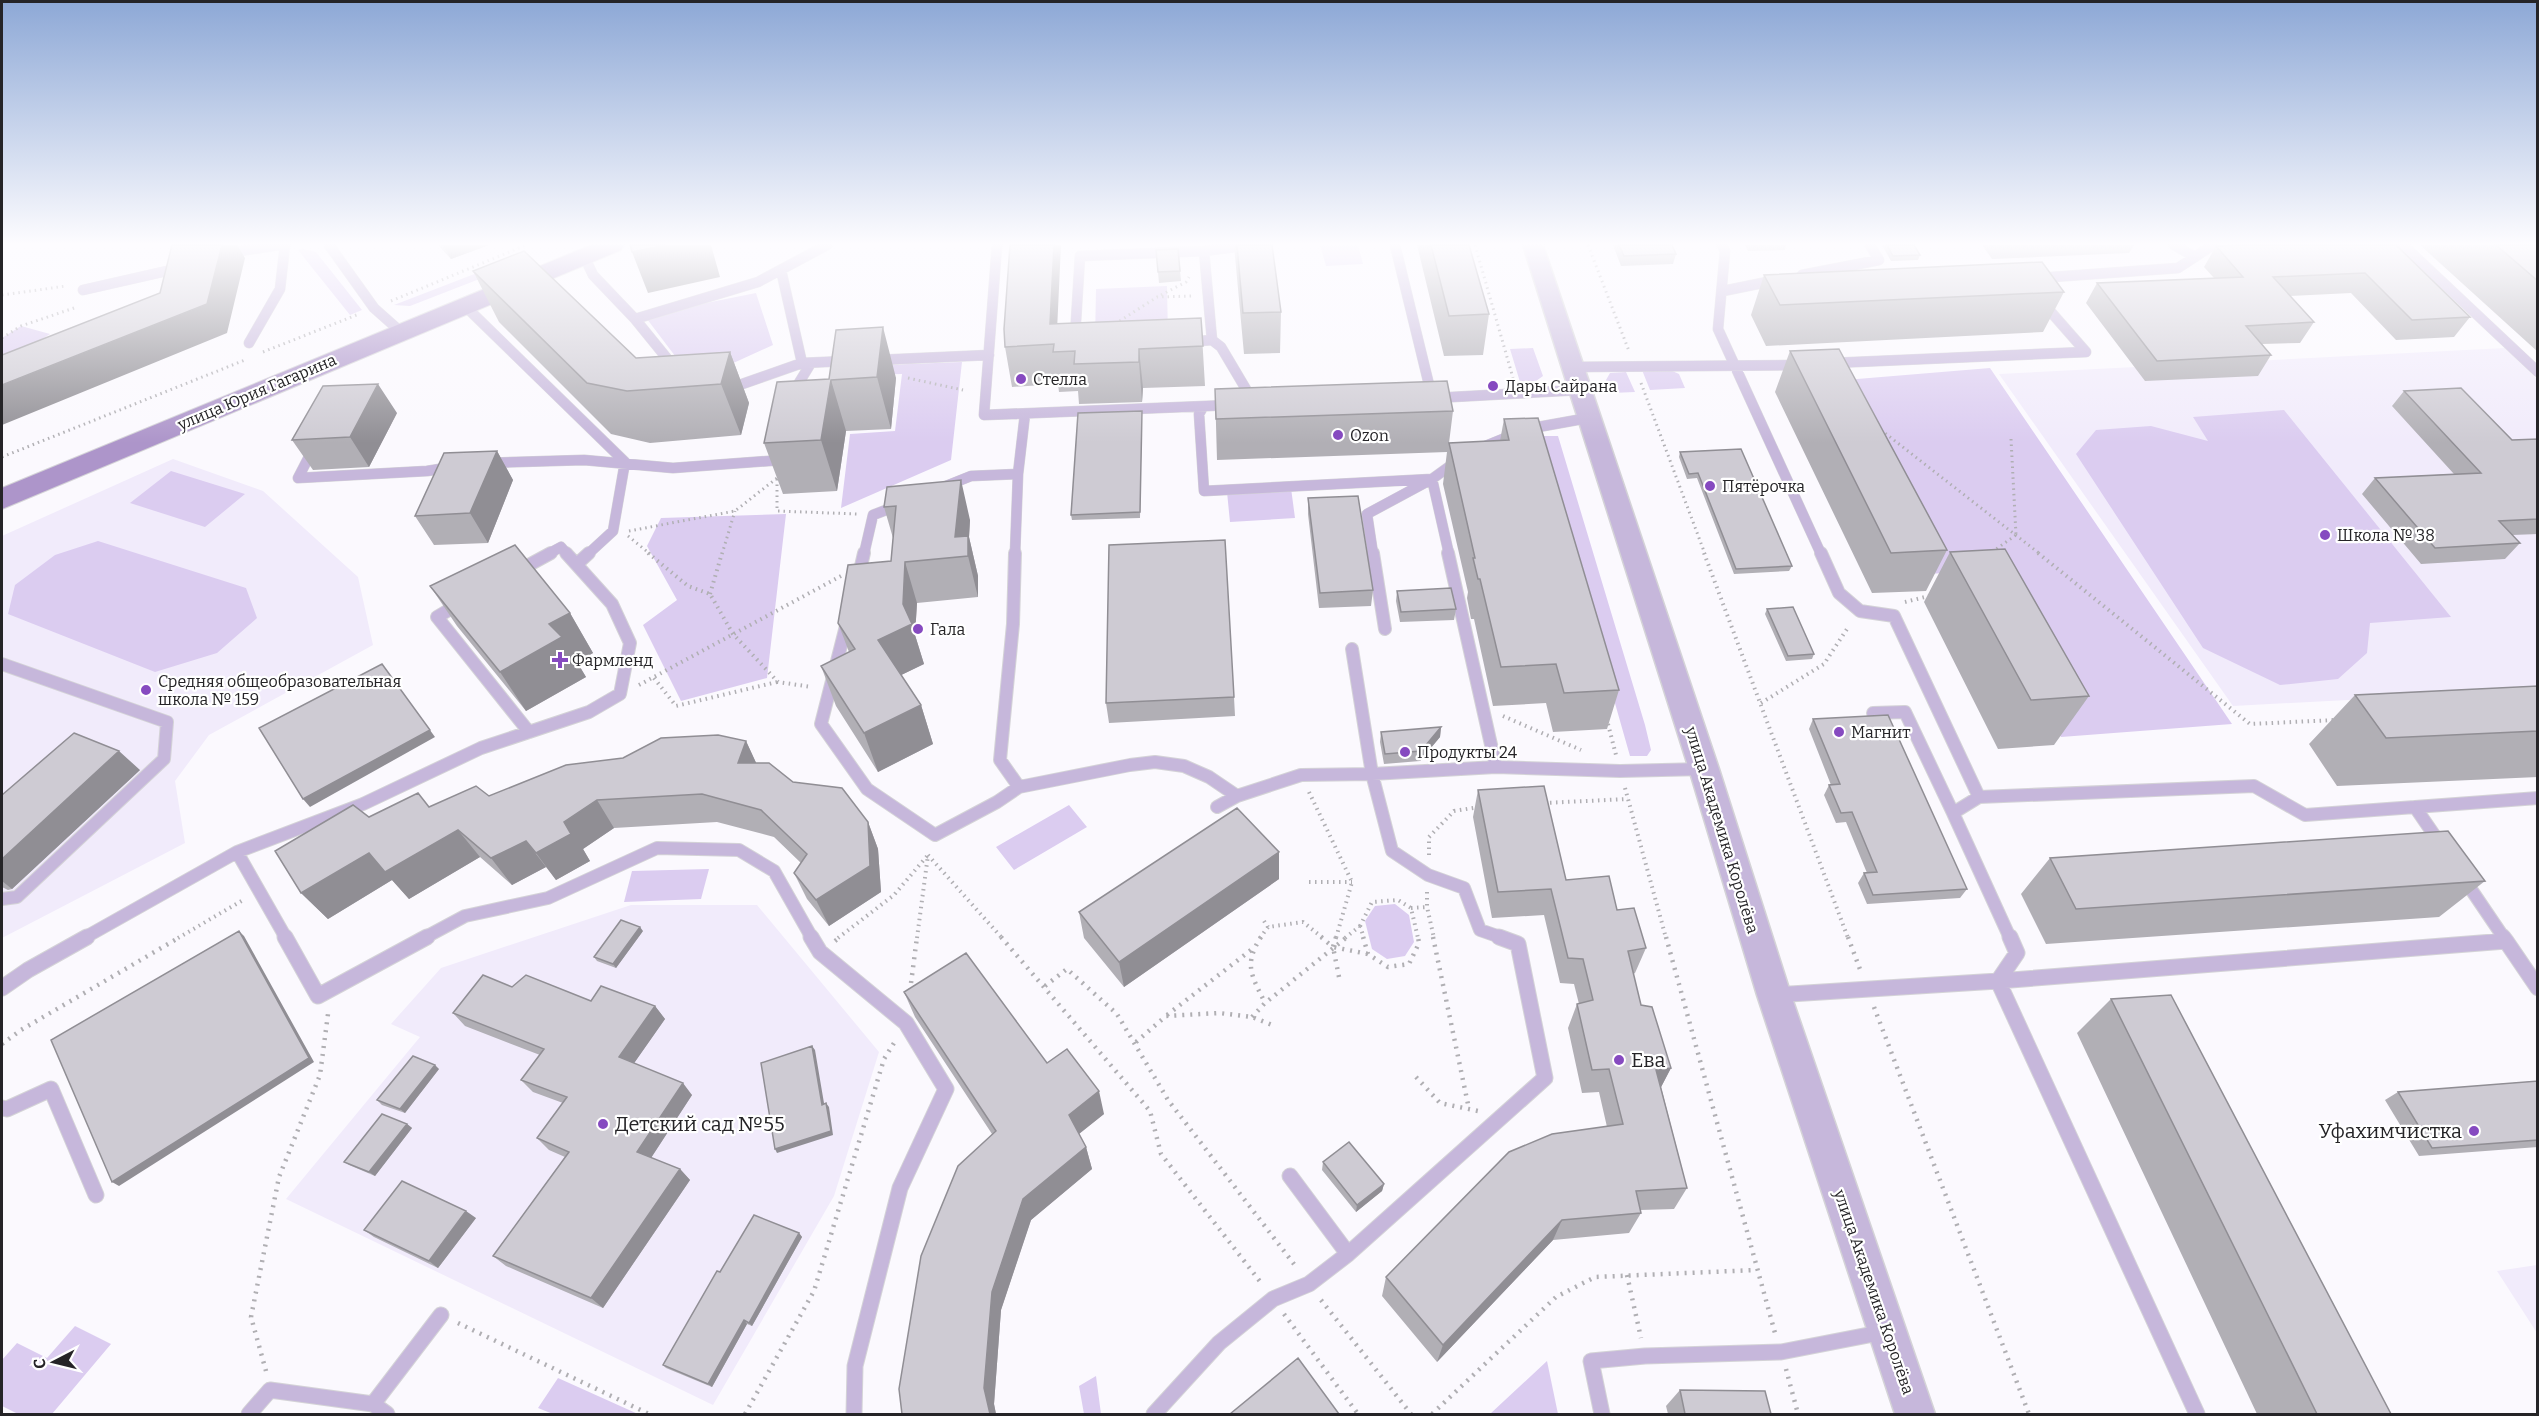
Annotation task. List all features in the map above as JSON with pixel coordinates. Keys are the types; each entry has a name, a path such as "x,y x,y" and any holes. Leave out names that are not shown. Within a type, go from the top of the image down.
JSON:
{"main road":[{"name":"улица Юрия Гагарина","path":"2,499 450,311"}],"street":[{"name":"улица Академика Королёва","path":"1554,311 1704,769 1774,995 1915,1414"}],"lane":[{"path":"249,343 267,311"},
{"path":"377,311 401,332"},
{"path":"470,311 625,462"},
{"path":"627,311 679,372"},
{"path":"635,319 661,311"},
{"path":"792,311 807,363 797,386 793,407"},
{"path":"992,311 984,415 1266,404"},
{"path":"1074,349 1076,311"},
{"path":"1209,311 1212,340"},
{"path":"1411,311 1432,398"},
{"path":"1720,311 1718,329 1839,593 1860,611 1894,616 1979,797"},
{"path":"1816,364 2086,352 2050,311"},
{"path":"2473,311 2538,372"},
{"path":"1178,343 1212,340 1221,347 1254,404"},
{"path":"870,360 989,355"},
{"path":"723,391 807,363 859,361"},
{"path":"1385,629 1367,514 1432,479 1468,453 1527,429 1580,392 1634,365 1735,367 1804,365"},
{"path":"1421,399 1580,392"},
{"path":"1203,407 1199,414 1204,491 1432,479"},
{"path":"1019,787 1000,760 1013,624 1018,474 1025,414"},
{"path":"471,464 584,460 674,468 782,460 786,439"},
{"path":"317,440 298,478 427,471 459,466 455,476"},
{"path":"577,564 613,531 625,462"},
{"path":"938,489 971,476 1018,474"},
{"path":"1432,479 1496,766"},
{"path":"856,588 873,515 916,498"},
{"path":"2,988 28,970 237,852 363,804 481,748 589,712 620,694 630,643 612,604 577,564 561,547 509,576"},
{"path":"468,599 437,617 529,732"},
{"path":"850,610 821,724 867,789 935,835 997,802 1019,787 1155,762 1184,766 1209,777 1237,796"},
{"path":"1154,1414 1219,1343 1273,1299 1309,1284 1348,1254 1545,1078 1518,944 1480,930 1464,888 1428,876 1392,852 1372,774 1352,649"},
{"path":"2,664 167,722 164,759 17,897 2,899"},
{"path":"1873,713 1905,712 1953,813 2017,953 1998,981"},
{"path":"1216,807 1237,796 1301,775 1372,774 1496,766 1704,769"},
{"path":"1953,813 1979,797 2254,786 2305,815 2538,798"},
{"path":"2415,807 2538,988"},
{"path":"237,852 318,996 465,916 548,898 657,848 739,850 774,871 820,952 906,1023 946,1089 900,1188 855,1366 854,1414"},
{"path":"1774,995 1998,981 2506,941"},
{"path":"1998,981 2197,1414"},
{"path":"2,1108 7,1109 51,1089 96,1195"},
{"path":"1290,1176 1348,1254"},
{"path":"372,1404 441,1315"},
{"path":"1602,1414 1592,1361 1645,1356 1781,1352 1888,1331"},
{"path":"249,1414 270,1390 372,1404 387,1414"}],"path":[{"path":"1111,326 1135,311"},
{"path":"1494,311 1518,395"},
{"path":"1613,311 2029,1414"},
{"path":"908,378 963,390"},
{"path":"1877,427 2016,535 2250,724 2342,720"},
{"path":"2011,438 2016,535"},
{"path":"782,460 777,478 777,511 873,515"},
{"path":"777,478 735,511 623,532 688,586 710,594 733,634 778,682"},
{"path":"710,594 735,511"},
{"path":"620,694 654,678 861,565"},
{"path":"654,678 676,706 778,682 830,689"},
{"path":"1483,707 1620,769"},
{"path":"1607,722 1756,1270 1798,1414"},
{"path":"1301,775 1352,882 1333,947 1339,977"},
{"path":"1535,803 1628,799"},
{"path":"1469,1109 1426,907 1429,837 1454,811 1488,805"},
{"path":"745,1414 813,1291 884,1059 906,1023 928,855 935,835"},
{"path":"820,952 894,895 928,855"},
{"path":"928,855 1046,986 1150,1111 1161,1154 1358,1414"},
{"path":"1309,882 1352,882"},
{"path":"2,1044 21,1030 259,890"},
{"path":"1252,1017 1265,1003 1360,926 1372,902 1398,900 1411,908 1426,907"},
{"path":"1136,1042 1251,950 1268,927 1303,922 1333,947 1368,954 1388,967 1409,964 1419,943 1411,908"},
{"path":"1264,921 1268,927"},
{"path":"1360,926 1368,954"},
{"path":"1251,950 1247,966 1265,1003"},
{"path":"1046,986 1067,969 1117,1014 1136,1042 1168,1101 1411,1414"},
{"path":"270,1390 251,1317 279,1177 320,1075 333,988"},
{"path":"1166,1016 1219,1013 1252,1017 1272,1025"},
{"path":"1416,1077 1440,1103 1505,1116"},
{"path":"1432,1414 1556,1297 1595,1277 1756,1270"},
{"path":"1627,1275 1645,1356"},
{"path":"441,1315 649,1414"}],"shaded area":[{"path":"347,311 359,311 350,315"},
{"path":"673,311 762,311 773,345 694,381 647,319"},
{"path":"1096,311 1167,311 1168,337 1095,340"},
{"path":"21,326 50,334 9,361 2,358 2,338"},
{"path":"1533,348 1543,376 1536,381 1520,382 1510,349"},
{"name":"Школа № 38","path":"2505,348 2537,379 2537,690 2233,706 1999,374"},
{"path":"962,362 951,460 841,508 850,434 895,431 902,374 855,375 857,366"},
{"path":"1990,368 2232,724 2061,737 1964,571 1920,575 1821,382"},
{"path":"1668,369 1679,374 1685,388 1650,390 1642,370"},
{"path":"1626,372 1635,392 1611,393 1606,380 1610,373"},
{"path":"2284,410 2451,617 2370,623 2367,653 2338,679 2280,685 2203,648 2076,454 2096,430 2151,426 2208,441 2193,417"},
{"path":"1539,436 1558,436 1645,725 1651,750 1647,756 1630,756"},
{"name":"Средняя общеобразовательная школа № 159","path":"173,459 263,491 358,577 373,645 209,735 175,781 185,843 2,938 2,536"},
{"path":"171,471 245,494 205,527 130,503"},
{"path":"1291,488 1295,518 1230,522 1227,492"},
{"path":"786,514 767,678 681,701 643,625 677,600 647,546 661,518"},
{"path":"98,541 246,588 257,618 217,653 155,672 8,614 15,585 55,555"},
{"path":"1069,805 1087,827 1014,870 996,847"},
{"path":"709,869 701,899 624,902 632,871"},
{"path":"1395,904 1409,915 1414,942 1405,956 1387,959 1372,949 1365,921 1375,906"},
{"name":"Детский сад №55","path":"631,905 757,905 879,1052 834,1196 713,1405 286,1199 420,1037 391,1024 441,968"},
{"path":"2538,1265 2537,1333 2497,1271"},
{"path":"75,1326 111,1344 52,1414 18,1414 2,1406 2,1360 17,1343 47,1358"},
{"path":"1547,1361 1558,1414 1490,1414"},
{"path":"1096,1376 1101,1414 1084,1414 1079,1386"},
{"path":"558,1378 638,1414 553,1414 538,1408"}],"building":[{"path":"114,311 189,311 2,385 2,355"},
{"path":"514,311 587,311 636,358 730,352 721,384 627,391 587,383"},
{"path":"1005,311 1051,311 1050,324 1201,318 1203,346 1139,349 1139,362 1074,364 1075,351 1053,352 1054,344 1005,347"},
{"path":"1243,311 1281,312 1243,313"},
{"path":"1448,311 1488,311 1489,314 1449,316"},
{"path":"2119,311 2304,311 2314,322 2246,326 2271,355 2157,361"},
{"path":"2403,311 2464,311 2470,317 2412,320"},
{"path":"883,327 877,377 831,380 821,440 764,443 777,382 829,379 836,330"},
{"path":"1839,349 1947,550 1891,553 1790,351"},
{"path":"1447,381 1453,411 1216,419 1215,389"},
{"path":"378,384 350,437 292,440 323,386"},
{"path":"2461,388 2512,440 2538,439 2538,519 2499,521 2520,543 2435,548 2375,478 2481,473 2404,391"},
{"path":"1142,411 1140,512 1071,515 1078,413"},
{"path":"1538,418 1619,690 1564,693 1556,664 1501,667 1473,558 1475,558 1449,443 1509,440 1504,419"},
{"path":"1741,449 1792,566 1736,569 1698,473 1689,474 1680,452"},
{"path":"497,451 470,513 415,516 444,453"},
{"path":"961,480 955,537 968,536 968,556 905,562 903,604 912,624 878,640 921,705 864,733 821,666 855,649 838,623 848,565 891,561 896,506 884,507 887,487"},
{"path":"1358,496 1373,590 1320,593 1308,498"},
{"path":"1225,540 1234,697 1106,703 1109,545"},
{"path":"515,545 570,613 549,624 562,637 500,672 430,586"},
{"path":"2005,549 2089,696 2031,700 1950,552"},
{"path":"1451,588 1456,609 1401,612 1397,591"},
{"path":"1793,607 1814,654 1788,656 1767,609"},
{"path":"382,664 430,730 303,799 259,728"},
{"path":"2538,686 2538,731 2386,738 2355,695"},
{"path":"1888,715 1967,889 1873,895 1864,873 1877,872 1852,812 1841,813 1829,785 1840,784 1813,719"},
{"path":"1441,727 1421,751 1385,754 1381,732"},
{"path":"74,733 119,751 2,859 2,795"},
{"path":"718,735 746,741 738,763 769,763 793,782 842,788 868,822 870,866 816,900 794,873 807,854 761,810 702,794 597,800 564,822 571,834 536,853 526,841 491,858 458,830 385,872 369,853 301,893 275,851 353,805 369,817 418,793 429,807 476,786 489,796 566,765 623,758 661,738"},
{"path":"1544,786 1566,880 1609,876 1617,910 1634,908 1646,948 1628,951 1641,1005 1652,1007 1671,1068 1656,1070 1687,1188 1636,1191 1641,1213 1562,1220 1443,1345 1386,1277 1509,1152 1552,1134 1623,1124 1609,1069 1592,1070 1577,1004 1593,1000 1583,959 1568,958 1551,889 1498,892 1478,790"},
{"path":"1237,808 1279,852 1119,962 1079,912"},
{"path":"2448,831 2485,881 2076,909 2050,858"},
{"path":"621,920 640,927 613,964 594,957"},
{"path":"239,931 309,1058 112,1182 51,1040"},
{"path":"966,953 1047,1063 1067,1049 1099,1091 1069,1115 1086,1147 1023,1199 992,1292 984,1388 990,1414 902,1414 899,1389 921,1256 958,1166 996,1131 904,992"},
{"path":"483,975 512,987 526,975 591,1001 601,986 655,1006 619,1057 683,1083 637,1152 680,1169 591,1298 493,1256 569,1152 537,1138 567,1097 521,1080 544,1049 453,1013"},
{"path":"2171,995 2391,1414 2317,1414 2111,999"},
{"path":"812,1046 822,1105 826,1103 831,1131 775,1149 761,1063"},
{"path":"413,1056 435,1065 400,1109 377,1100"},
{"path":"2538,1081 2538,1140 2432,1148 2398,1092"},
{"path":"382,1114 407,1124 369,1172 344,1162"},
{"path":"1349,1142 1384,1184 1357,1205 1323,1162"},
{"path":"402,1181 466,1211 429,1261 364,1230"},
{"path":"754,1215 799,1233 749,1323 744,1320 708,1384 663,1365 717,1271 720,1272"},
{"path":"1298,1358 1339,1414 1230,1414"},
{"path":"1680,1390 1765,1391 1771,1414 1685,1414"}],"place":[{"name":"Стелла","path":"1021,379"},
{"name":"Дары Сайрана","path":"1493,386"},
{"name":"Ozon","path":"1338,435"},
{"name":"Пятёрочка","path":"1710,486"},
{"name":"Школа № 38","path":"2325,535"},
{"name":"Гала","path":"918,629"},
{"name":"Фармленд","path":"560,660"},
{"name":"Средняя общеобразовательная школа № 159","path":"146,690"},
{"name":"Магнит","path":"1839,732"},
{"name":"Продукты 24","path":"1405,752"},
{"name":"Ева","path":"1619,1060"},
{"name":"Детский сад №55","path":"603,1124"},
{"name":"Уфахимчистка","path":"2474,1131"}]}
